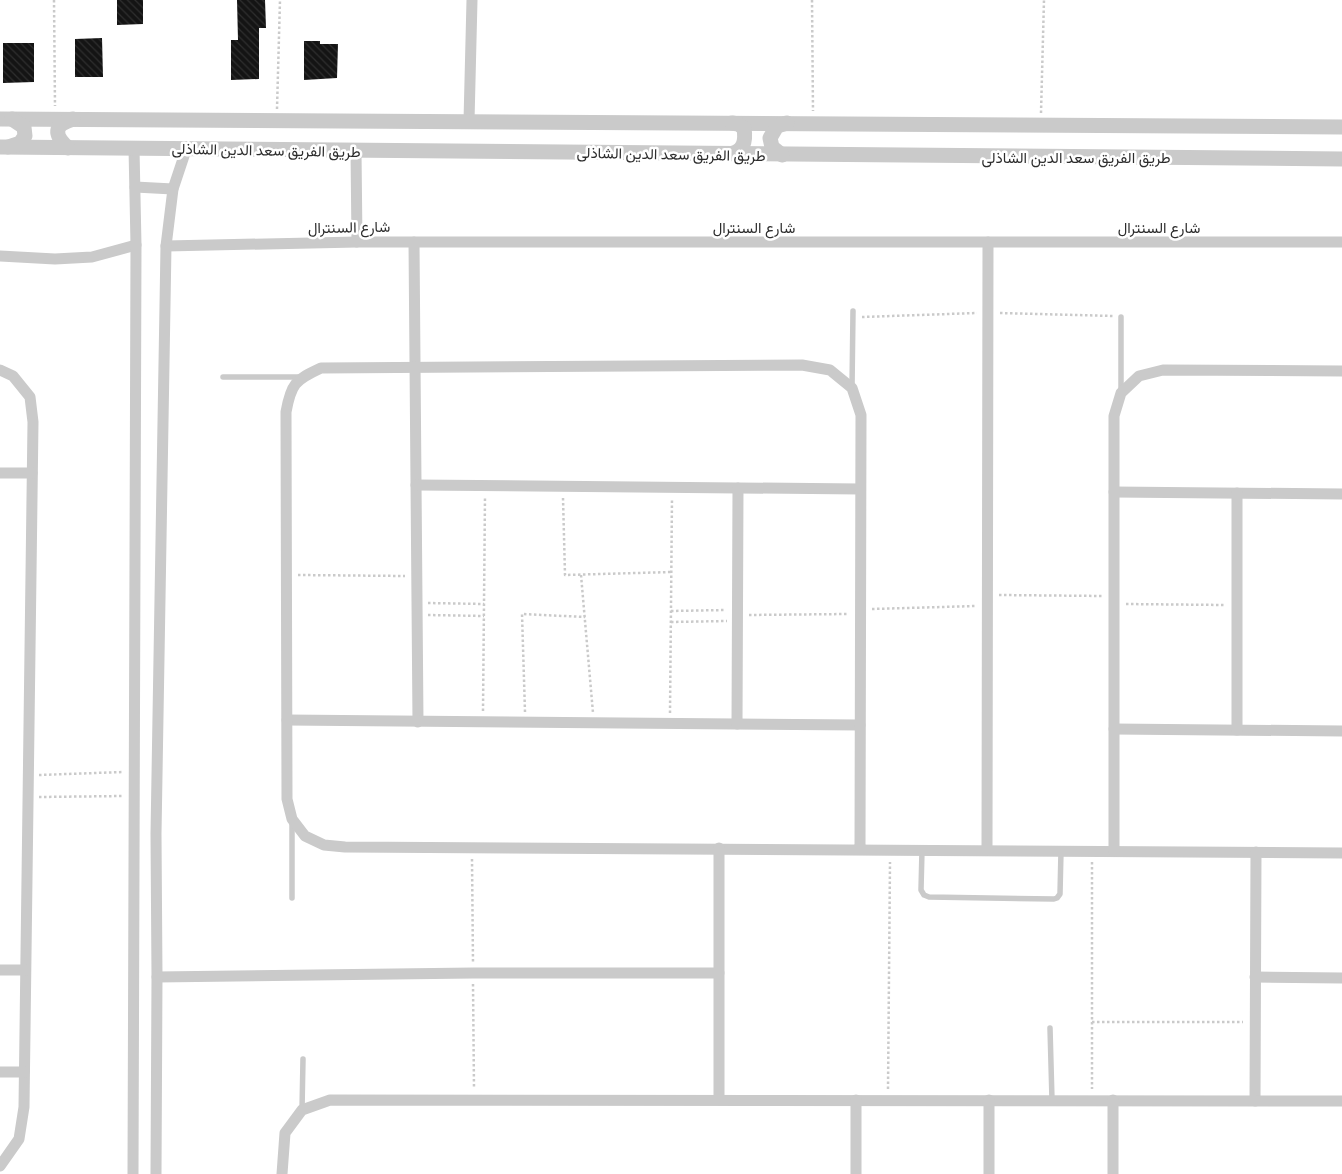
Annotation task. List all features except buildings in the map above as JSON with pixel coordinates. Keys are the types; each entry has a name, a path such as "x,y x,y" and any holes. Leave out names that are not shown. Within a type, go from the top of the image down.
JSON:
{"street":[{"path":"469,121 472,0"},
{"name":"طريق الفريق سعد الدين الشاذلى","path":"6,119 1342,127"},
{"path":"4,148 20,143 25,136 24,126 6,119"},
{"path":"68,148 58,138 57,132 59,127 66,121 73,119"},
{"path":"725,154 738,151 743,147 745,141 744,128 738,124 728,122"},
{"path":"782,155 772,147 770,138 777,126 789,123"},
{"name":"طريق الفريق سعد الدين الشاذلى","path":"4,148 1342,159"},
{"path":"133,1174 136,245 134,148"},
{"path":"156,1174 156,824 166,246 173,189 186,150"},
{"path":"356,151 358,242"},
{"path":"135,187 173,189"},
{"name":"شارع السنترال","path":"166,246 358,242 1342,242"},
{"path":"414,242 418,722"},
{"path":"988,242 988,850"},
{"path":"0,256 55,259 92,257 136,245"},
{"path":"860,849 861,415 852,388 830,370 802,365 321,368 302,377 290,392 286,412 287,799 292,819 305,836 324,845 331,846 1342,852"},
{"path":"0,370 13,376 30,397 33,422 24,1107 20,1139 0,1166"},
{"path":"1114,851 1114,416 1121,393 1139,376 1163,370 1342,371"},
{"path":"0,473 32,473"},
{"path":"416,485 860,489"},
{"path":"737,724 738,488"},
{"path":"1114,492 1342,494"},
{"path":"1237,493 1237,730"},
{"path":"287,720 860,725"},
{"path":"1114,729 1342,731"},
{"path":"719,848 719,1100"},
{"path":"1255,1101 1256,852"},
{"path":"0,970 25,970"},
{"path":"157,977 473,973 719,973"},
{"path":"1256,977 1342,978"},
{"path":"0,1072 24,1072"},
{"path":"282,1174 285,1133 302,1110 330,1100 1342,1101"},
{"path":"856,1100 856,1174"},
{"path":"989,1100 989,1174"},
{"path":"1113,1100 1113,1174"}],"lane":[{"path":"852,388 853,311"},
{"path":"1121,317 1121,393"},
{"path":"223,377 302,377"},
{"path":"292,819 292,898"},
{"path":"922,850 921,890 924,895 1054,899 1060,894 1061,850"},
{"path":"1050,1028 1052,1100"},
{"path":"302,1110 303,1059"}],"path":[{"path":"54,0 55,119"},
{"path":"277,120 280,0"},
{"path":"812,0 813,123"},
{"path":"1041,125 1044,0"},
{"path":"483,722 485,485"},
{"path":"563,486 565,575 672,572"},
{"path":"670,724 672,487"},
{"path":"581,574 594,723"},
{"path":"286,575 416,576"},
{"path":"671,622 737,616 860,612 988,600 1114,600 1237,605"},
{"path":"417,609 484,604"},
{"path":"417,609 484,616"},
{"path":"671,611 737,616"},
{"path":"525,722 522,614 585,617"},
{"path":"28,776 135,772"},
{"path":"28,797 135,796"},
{"path":"888,1100 890,849"},
{"path":"1092,851 1092,1100"},
{"path":"1092,1022 1255,1022"}]}
